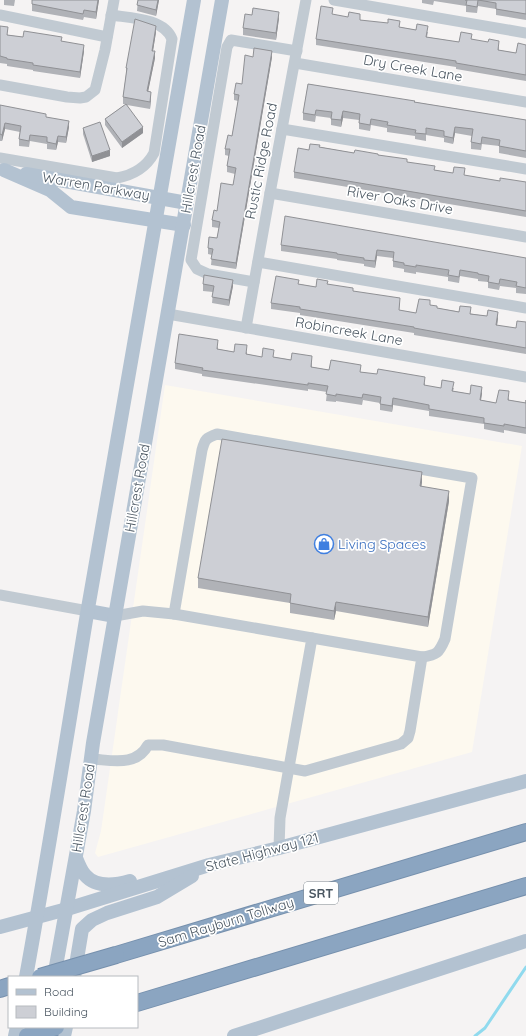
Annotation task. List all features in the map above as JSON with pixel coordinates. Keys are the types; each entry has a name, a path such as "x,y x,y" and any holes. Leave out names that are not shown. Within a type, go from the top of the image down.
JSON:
{"highway":[{"name":"Sam Rayburn Tollway","path":"43,976 526,832"},
{"path":"138,1002 526,886"},
{"path":"27,1036 53,1028"}],"main road":[{"name":"Hillcrest Road","path":"26,976 38,916 88,611 194,0"},
{"name":"Hillcrest Road","path":"54,976 76,858 115,616 222,0"},
{"name":"Warren Parkway","path":"1,166 187,203"},
{"name":"Warren Parkway","path":"1,166 50,190 71,207 184,225"},
{"path":"88,611 115,616"},
{"name":"State Highway 121","path":"0,927 209,865 279,848 526,781"},
{"path":"76,858 84,874 92,881 116,885 166,871 209,865"},
{"path":"74,976 82,929 92,920 107,913 157,897 209,865"},
{"path":"234,1036 526,941"}],"street":[{"path":"0,85 67,97 86,97 95,90 114,0"},
{"name":"Rustic Ridge Road","path":"246,328 295,63 305,0"},
{"path":"334,0 526,33"},
{"path":"0,15 107,37"},
{"path":"1,166 117,178 134,173 150,160 154,153 172,39 169,32 157,24 111,15"},
{"path":"254,282 208,274 197,269 191,260 227,47 231,40 297,51"},
{"name":"Dry Creek Lane","path":"295,63 526,102"},
{"path":"282,128 526,169"},
{"name":"River Oaks Drive","path":"270,193 526,237"},
{"path":"258,262 526,308"},
{"name":"Robincreek Lane","path":"168,314 526,377"},
{"path":"115,616 143,611 174,614 422,657 434,655 440,650 445,639 472,478 217,434 210,436 205,440 202,450 174,614"},
{"path":"0,595 88,611"},
{"path":"279,848 280,818 312,638"},
{"path":"91,759 130,761 137,758 148,745 163,745 305,770 401,744 408,738 410,731 422,657"}],"shaded area":[{"path":"165,385 522,446 472,752 98,857 95,853 101,831"}],"building":[{"path":"32,0 98,0 96,12 84,10 83,14 32,4"},
{"path":"138,0 158,0 156,10 137,5"},
{"path":"467,0 478,0 477,7 466,5"},
{"path":"478,0 526,0 526,14 496,9 496,3"},
{"path":"321,6 333,8 332,14 348,17 349,12 360,14 360,20 388,23 388,19 400,21 399,27 416,30 417,24 428,26 426,37 459,42 461,32 472,34 471,39 488,42 489,39 499,41 498,50 516,53 518,43 526,45 526,75 456,63 456,61 316,39"},
{"path":"253,8 279,12 276,33 243,28 245,14 252,15"},
{"path":"135,19 156,26 152,51 155,51 147,91 151,92 150,102 123,97 126,68"},
{"path":"0,26 8,27 7,35 23,37 24,31 62,37 61,41 84,45 80,72 33,65 33,63 7,59 0,56"},
{"path":"254,48 272,51 236,263 211,259 213,249 208,248 209,237 217,238 220,222 212,220 214,210 217,211 221,183 233,185 236,168 227,166 230,149 225,149 228,135 232,136 239,95 234,94 236,83 242,84 245,55 253,57"},
{"path":"308,84 526,120 526,151 499,146 500,140 482,137 481,144 471,142 473,129 455,127 453,138 444,136 444,131 426,128 426,134 415,133 416,130 387,125 388,122 371,119 370,125 359,123 360,114 343,111 341,120 331,119 332,112 316,110 315,115 303,113"},
{"path":"126,104 143,127 122,142 105,119"},
{"path":"0,105 46,114 46,117 69,121 66,137 58,136 56,144 47,142 47,137 30,135 29,141 19,139 21,126 5,123 2,135 0,134"},
{"path":"100,122 110,150 92,156 83,128"},
{"path":"310,144 354,153 355,150 407,159 407,162 435,166 434,170 453,173 454,167 465,168 464,175 500,181 500,178 526,182 526,211 294,172 298,148 309,150"},
{"path":"285,216 526,258 526,288 516,286 517,282 500,279 499,284 488,282 489,276 478,273 460,270 459,277 448,275 449,270 416,265 416,267 404,265 404,263 393,261 394,252 377,250 375,261 364,260 364,258 337,253 281,245"},
{"path":"204,275 233,280 229,300 212,297 214,286 203,284"},
{"path":"276,276 299,280 298,284 316,287 317,279 328,281 327,284 353,288 353,291 400,298 399,310 416,313 419,299 430,300 430,305 437,306 437,308 459,312 460,306 471,307 470,314 487,316 488,310 498,312 496,325 516,328 517,321 526,322 526,348 414,327 271,303"},
{"path":"179,334 218,340 217,349 234,352 235,344 247,345 246,354 262,357 263,348 274,350 273,357 291,360 292,353 312,356 311,367 329,370 331,360 361,365 360,372 377,374 378,369 425,377 424,385 441,388 442,380 454,382 452,391 470,394 471,385 482,387 480,400 496,403 499,390 509,391 508,400 526,403 526,428 504,424 504,426 484,423 484,418 429,409 429,405 393,398 392,406 380,404 381,397 363,394 362,398 326,394 328,386 308,383 308,385 202,370 203,368 175,363"},
{"name":"Living Spaces","path":"222,439 422,472 420,486 449,491 428,617 336,602 334,611 290,603 291,594 198,578"}],"waterway":[{"path":"475,1036 485,1028 526,967"}],"place":[{"name":"Living Spaces","path":"324,544"}]}
